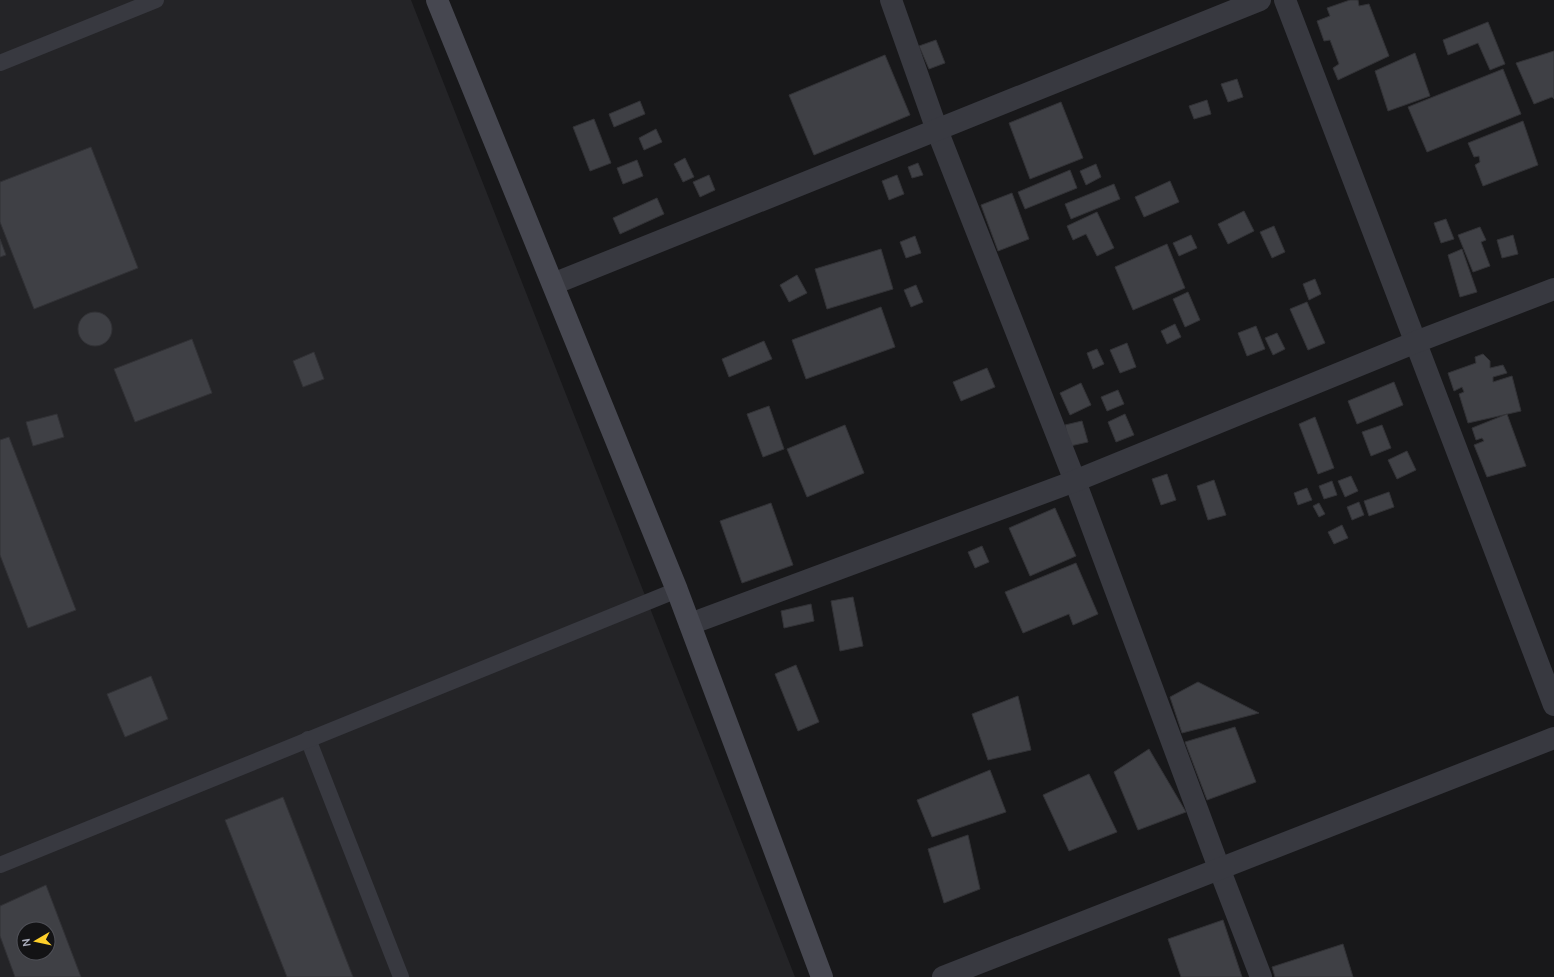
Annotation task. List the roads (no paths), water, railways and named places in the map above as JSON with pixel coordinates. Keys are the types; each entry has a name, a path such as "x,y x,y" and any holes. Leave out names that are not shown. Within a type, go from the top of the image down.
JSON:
{"street":[{"path":"437,0 677,590 822,977"},
{"path":"891,0 937,130 1075,480 1261,977"},
{"path":"553,284 1260,0"},
{"path":"1285,0 1554,705"},
{"path":"690,624 1075,480 1416,342 1554,289"},
{"path":"943,977 1554,738"}],"lane":[{"path":"0,63 156,0"},
{"path":"0,864 677,590"},
{"path":"308,739 401,977"}]}
